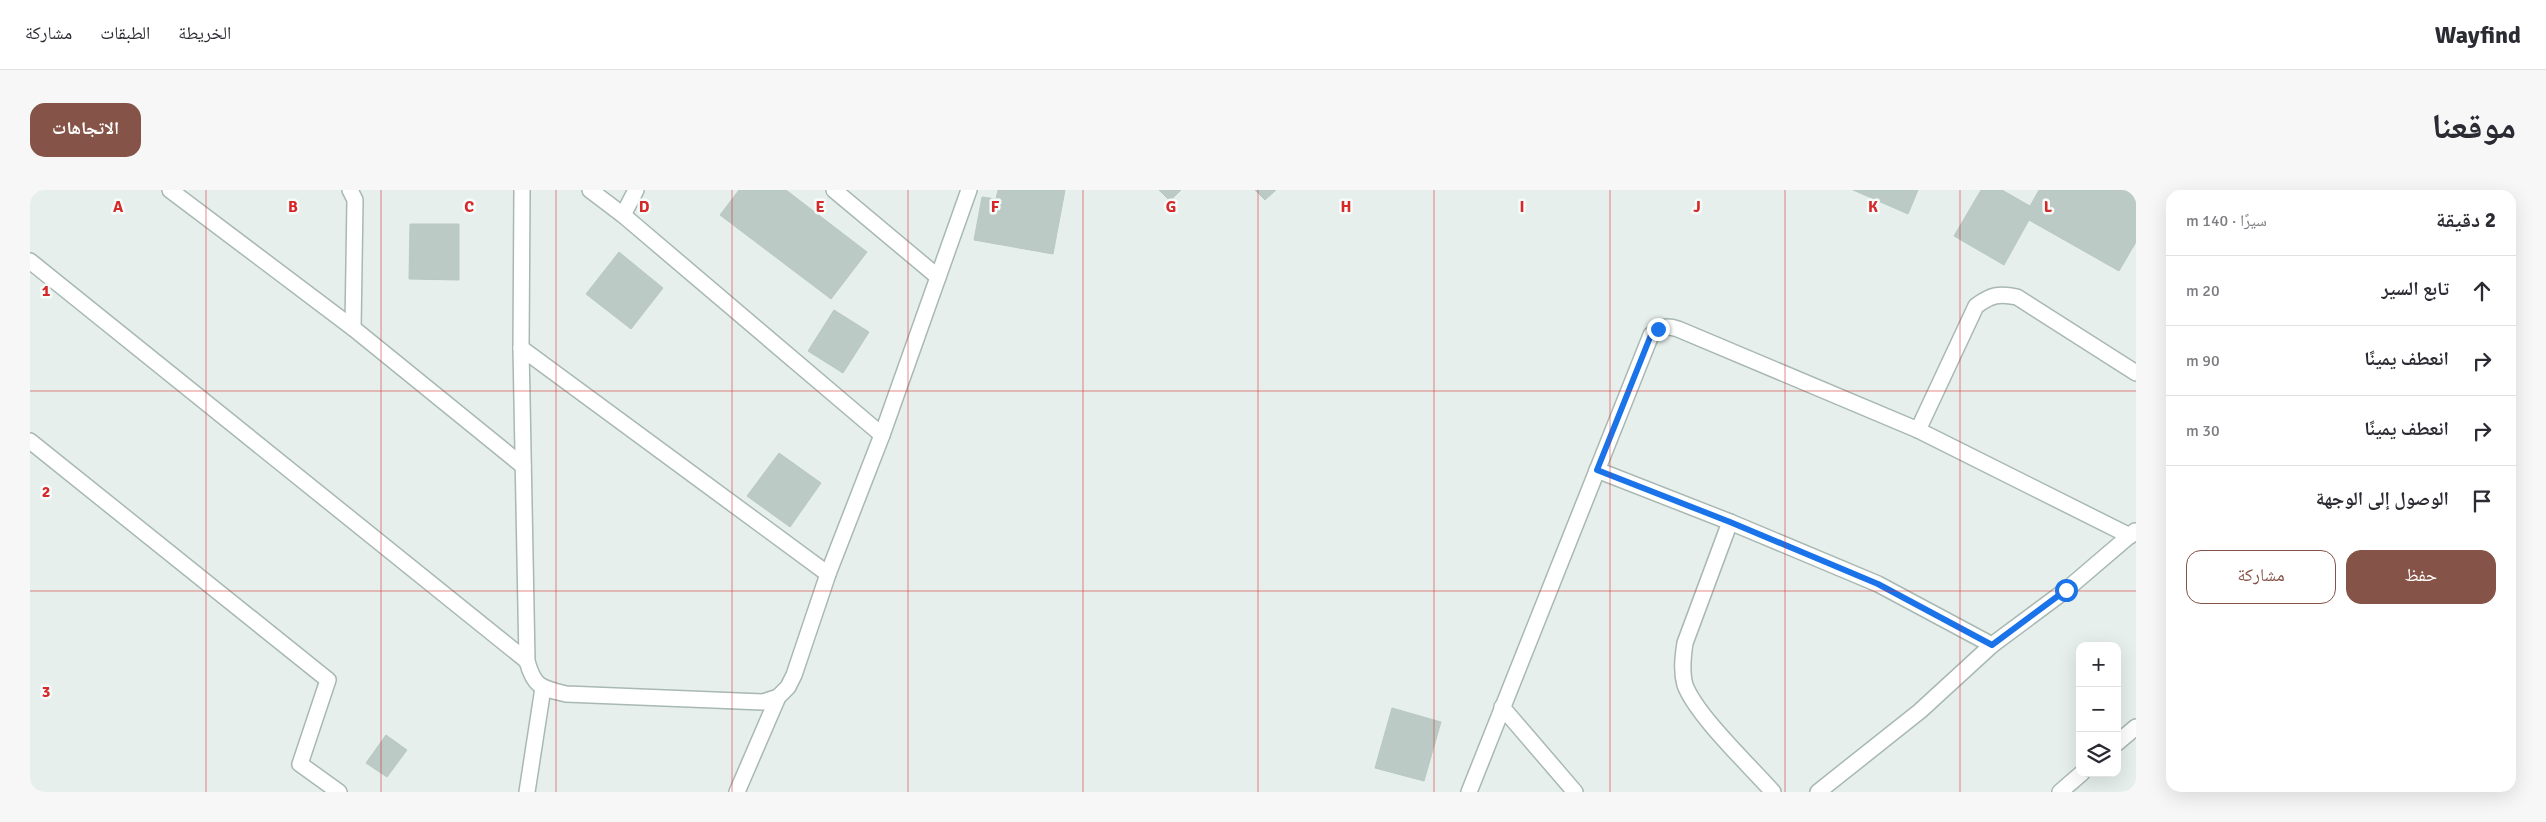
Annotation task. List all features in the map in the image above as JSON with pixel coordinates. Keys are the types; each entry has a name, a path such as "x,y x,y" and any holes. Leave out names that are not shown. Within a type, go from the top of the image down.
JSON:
{"street":[{"path":"170,190 353,328 523,466"},
{"path":"350,190 354,200 353,328"},
{"path":"522,190 521,348 523,466 527,661 532,679 542,688 566,694 753,702 763,702 778,697"},
{"path":"590,190 623,215 882,435"},
{"path":"623,215 636,190"},
{"path":"834,190 938,277"},
{"path":"738,792 778,697 788,686 794,675 828,574 882,435 969,190"},
{"path":"30,261 527,661"},
{"path":"1918,430 1976,306 1988,297 2001,294 2017,297 2136,373"},
{"path":"1469,792 1651,335 1658,329 1668,326 1918,430 2133,533 2066,590 1992,645 1920,711 1818,792"},
{"path":"521,348 828,574"},
{"path":"30,441 328,680 300,764 339,792"},
{"path":"1597,470 1730,522 1878,584 1992,645"},
{"path":"1730,522 1685,643 1682,663 1685,684 1696,705 1773,792"},
{"path":"527,792 542,688"},
{"path":"1502,707 1575,792"},
{"path":"2121,740 2136,727"},
{"path":"2060,792 2077,777"}],"building":[{"path":"739,190 786,190 867,252 831,299 720,215"},
{"path":"998,190 1065,190 1053,254 974,240 982,197 996,199"},
{"path":"1159,190 1181,190 1170,201"},
{"path":"1255,190 1276,190 1265,200"},
{"path":"1853,190 1918,190 1908,214"},
{"path":"1981,190 2002,190 2030,206 2039,190 2127,190 2136,195 2136,242 2119,271 2029,220 2004,265 1954,236"},
{"path":"410,224 459,224 459,280 409,279"},
{"path":"619,252 663,288 631,329 586,294"},
{"path":"834,310 869,332 843,373 808,351"},
{"path":"779,453 821,483 790,527 747,496"},
{"path":"1392,708 1441,722 1424,781 1375,768"},
{"path":"386,735 407,750 387,777 366,763"}],"route":[{"path":"1658,329 1651,335 1597,470 1730,522 1878,584 1992,645 2066,590"}]}
